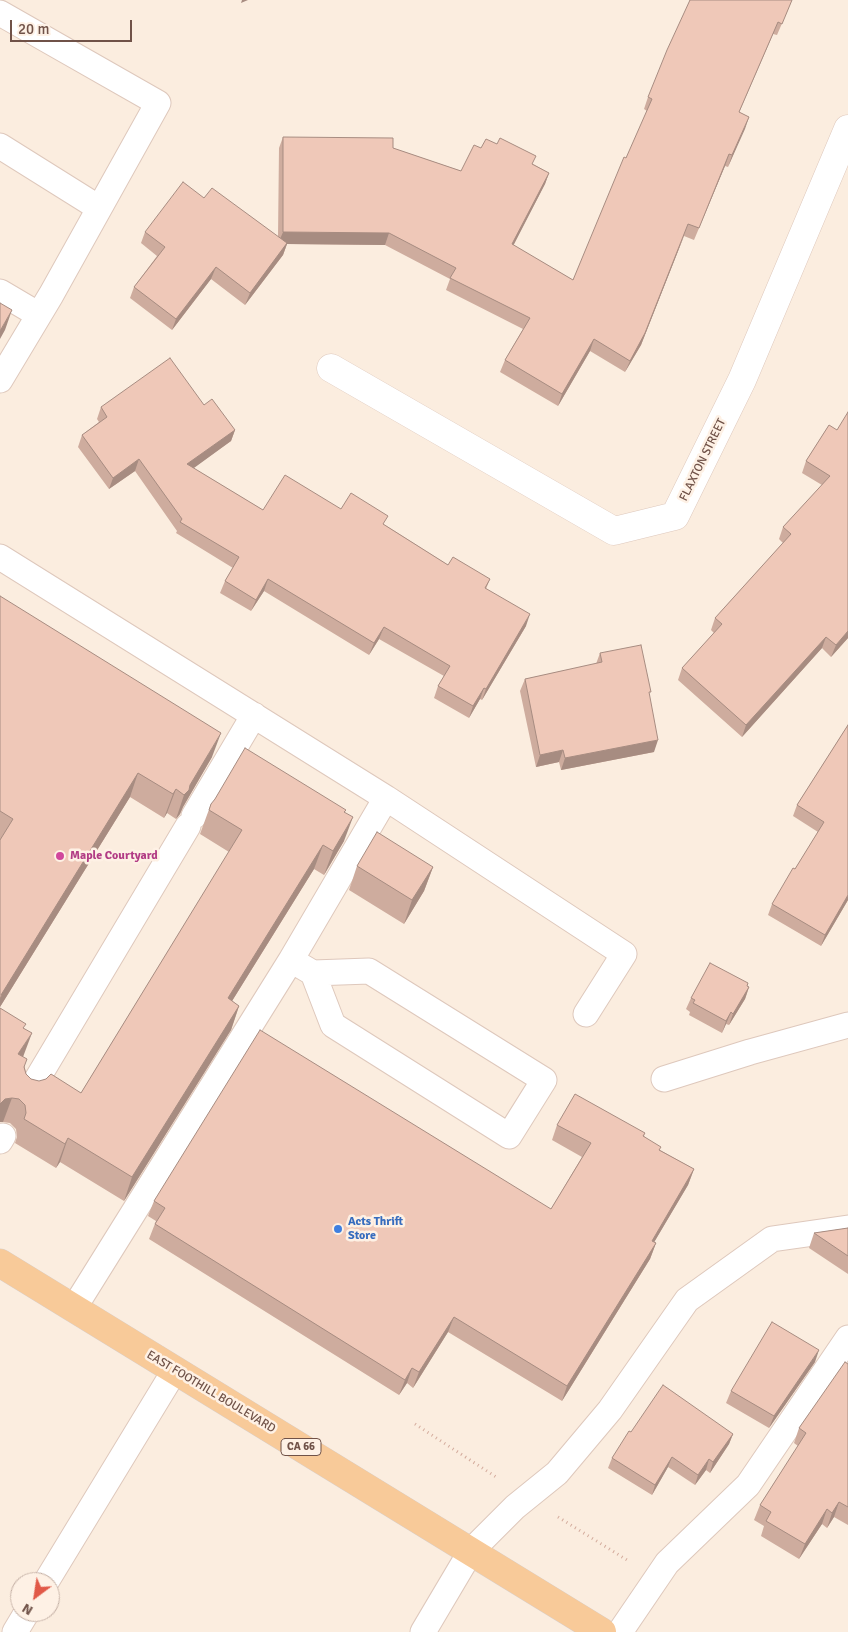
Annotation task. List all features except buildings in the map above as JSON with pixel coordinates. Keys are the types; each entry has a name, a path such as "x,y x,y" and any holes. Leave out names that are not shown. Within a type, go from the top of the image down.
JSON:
{"main road":[{"name":"EAST FOOTHILL BOULEVARD","path":"0,1262 602,1632"}],"street":[{"name":"FLAXTON STREET","path":"331,368 614,531 675,516 742,380 848,129"}],"lane":[{"path":"0,13 158,103 39,315 0,380"},
{"path":"0,146 99,208"},
{"path":"0,292 39,315"},
{"path":"0,557 386,798 624,954 586,1014"},
{"path":"30,1091 254,715"},
{"path":"74,1308 291,960 386,798"},
{"path":"291,960 313,973 369,971 544,1080 509,1136 333,1025 313,973"},
{"path":"664,1079 750,1052 848,1025"},
{"path":"423,1632 471,1551 514,1507 557,1473 610,1410 687,1300 772,1239 848,1228"},
{"path":"620,1632 667,1563 748,1485 848,1338"},
{"path":"52,1572 175,1370"}],"place":[{"name":"Maple Courtyard","path":"60,856"},
{"name":"Acts Thrift Store","path":"338,1229"}]}
